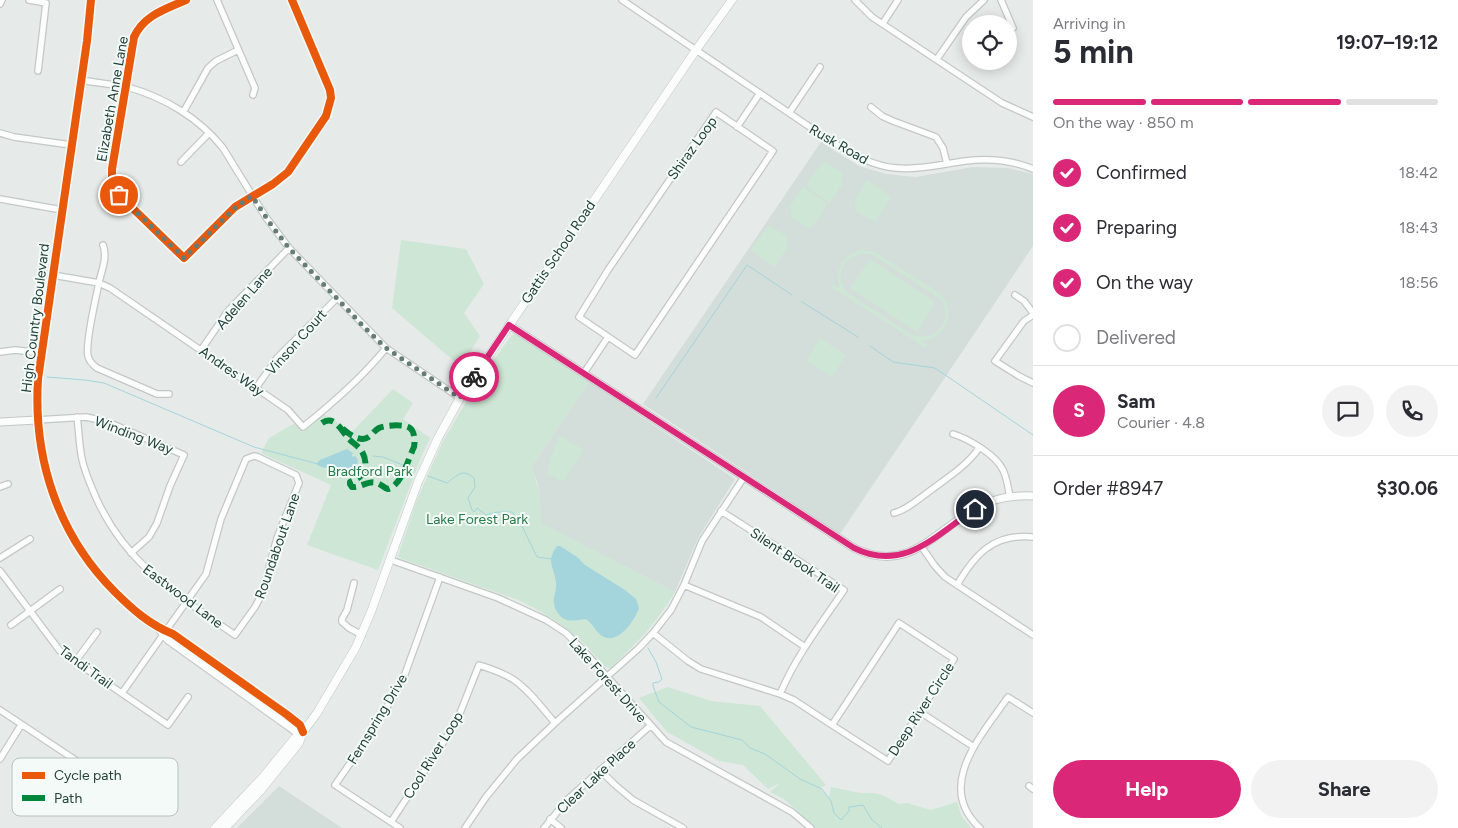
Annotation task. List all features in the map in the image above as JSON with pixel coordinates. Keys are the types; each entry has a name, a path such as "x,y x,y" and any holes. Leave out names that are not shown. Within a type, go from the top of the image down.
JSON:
{"main road":[{"name":"Gattis School Road","path":"215,828 263,777 294,739 303,732 317,713 362,635 418,482 438,438 460,398 696,50 732,0"},
{"name":"Gattis School Road","path":"225,828 265,785 299,743 303,732"}],"street":[{"path":"0,4 2,0"},
{"path":"29,0 46,3 38,71"},
{"name":"Elizabeth Anne Lane","path":"186,0 154,14 137,29 132,45 112,169 112,181 116,191 123,200 184,258 236,207 252,196"},
{"path":"217,0 256,88 253,95"},
{"path":"252,196 288,172 326,116 330,106 331,98 327,81 292,0"},
{"name":"Rusk Road","path":"622,0 850,154 874,164 894,168 918,169 988,159 1011,162 1033,169"},
{"path":"855,0 872,16 1002,103 1033,117"},
{"path":"883,23 898,0"},
{"path":"937,59 966,17 984,0"},
{"path":"1001,0 1007,15"},
{"name":"High Country Boulevard","path":"90,1 81,80 38,379 37,420 40,443 50,486 78,546 105,582 139,614 163,632 168,640 295,732 303,732 300,725 218,665 173,634 163,632"},
{"path":"184,112 208,68 238,50"},
{"path":"789,113 820,67"},
{"path":"81,80 126,87 145,93 184,112 209,133 223,148 272,226 289,248 337,298 386,348 460,398"},
{"path":"737,126 760,93"},
{"path":"871,107 882,116 936,137 941,144 947,164"},
{"name":"Shiraz Loop","path":"716,112 774,151 635,355 608,337 579,317 608,270 716,112"},
{"path":"0,133 71,145"},
{"path":"181,162 209,133"},
{"path":"0,199 62,210"},
{"path":"104,245 106,256 99,283 88,357 97,368 157,394 169,394"},
{"name":"Adelen Lane","path":"201,350 228,311 289,248"},
{"name":"Andres Way","path":"53,275 99,283 110,288 288,410 303,427 335,401 386,348"},
{"path":"1015,295 1024,301 1033,314 1024,321 996,361 1033,383"},
{"name":"Vinson Court","path":"256,388 277,358 337,298"},
{"path":"509,325 860,552 880,556 904,554 921,546 975,509 994,500 1033,496"},
{"path":"584,373 608,337"},
{"path":"0,352 15,350 42,353"},
{"name":"Winding Way","path":"0,422 77,417 103,420 184,455 170,486 158,524 148,537 131,553"},
{"name":"Eastwood Lane","path":"77,417 82,459 91,487 115,532 131,553 153,576 235,635"},
{"path":"953,434 962,436 995,459 1006,476 1010,497"},
{"path":"894,513 906,508 956,472 979,448"},
{"name":"Roundabout Lane","path":"122,693 163,632 206,574 221,518 246,459 254,456 296,474 298,486 277,538 262,594 235,635"},
{"path":"465,828 506,771 517,759 653,633 671,610 684,585 702,541 744,477"},
{"path":"0,487 8,484"},
{"name":"Silent Brook Trail","path":"721,512 844,590 805,647 788,675 780,694"},
{"path":"957,585 974,559 990,545 1013,537 1033,537"},
{"path":"0,558 30,539"},
{"path":"921,546 940,572 1033,635"},
{"name":"Lake Forest Drive","path":"390,560 498,598 546,620 566,633 583,650 662,738 674,747 792,812 811,828"},
{"name":"Tandi Trail","path":"0,571 55,645 66,656 168,725 188,697"},
{"name":"Fernspring Drive","path":"400,828 335,785 362,745 405,674 440,577"},
{"path":"354,583 342,622 348,628 362,635"},
{"path":"684,585 761,617 805,647"},
{"path":"12,624 60,589"},
{"name":"Deep River Circle","path":"653,633 701,669 794,700 832,725 888,761 954,659 899,623 832,725"},
{"path":"75,662 97,632"},
{"path":"212,672 218,665"},
{"name":"Cool River Loop","path":"390,822 450,732 460,714 479,665 504,674 514,680 524,688 555,723"},
{"path":"241,693 247,687"},
{"path":"980,828 969,816 963,802 961,786 967,760 1008,697 1033,713"},
{"path":"0,710 71,758"},
{"path":"920,712 974,747"},
{"path":"0,759 21,724"},
{"name":"Clear Lake Place","path":"544,828 568,799 650,726"},
{"path":"600,770 633,800 683,828"},
{"path":"550,819 561,828"}],"shaded area":[{"path":"821,142 859,166 886,174 916,177 973,167 1008,168 1033,174 1033,246 840,534 643,404"},
{"path":"589,382 735,479 698,538 675,592 540,523 538,484 531,467"},
{"path":"279,786 342,828 237,828"}],"green space":[{"path":"823,161 842,172 843,184 830,203 808,188 807,184"},
{"path":"867,180 889,195 890,199 875,222 855,211 855,199"},
{"path":"803,187 825,202 826,206 811,229 791,218 790,206"},
{"path":"768,225 787,236 787,248 775,267 753,252 752,248"},
{"path":"401,240 466,249 484,284 464,313 480,336 461,367 392,308"},
{"path":"860,250 875,252 938,292 944,299 948,307 949,315 947,322 938,335 921,341 928,345 926,348 831,287 833,284 840,288 838,276 841,264 854,252","holes":["866,253 875,256 939,298 943,303 945,310 943,325 932,335 922,337 911,334 846,292 841,272 847,261 858,254"]},
{"path":"870,259 935,302 917,332 850,288"},
{"name":"Lake Forest Park","path":"516,334 589,382 531,467 539,495 541,523 675,592 646,633 610,668 605,667 566,628 534,608 516,599 398,556 416,502 442,443 479,380 512,335"},
{"path":"820,338 846,355 832,377 806,361"},
{"name":"Bradford Park","path":"393,389 413,403 403,419 430,438 378,570 307,545 331,485 261,453 269,438 295,423 303,432 324,414 352,432"},
{"path":"559,435 584,450 564,481 547,475 550,458"},
{"path":"668,687 711,701 760,706 826,785 820,788 829,798 831,787 860,793 874,793 899,804 907,803 931,810 957,802 962,817 971,828 816,828 784,799 770,792 780,783 768,789 743,765 719,761 667,732 639,698"}],"water":[{"path":"347,449 354,454 352,454 352,457 355,456 358,460 357,466 352,470 326,468 316,464 320,460"},
{"path":"557,546 577,557 585,565 636,599 639,608 637,613 630,625 620,635 614,638 602,636 586,619 567,620 557,612 554,604 556,583 551,561"}],"waterway":[{"path":"656,398 747,265 792,295"},
{"path":"802,302 858,337"},
{"path":"870,346 893,362 935,368 1033,435"},
{"path":"47,377 104,383 254,447 318,464"},
{"path":"373,456 383,457 415,470"},
{"path":"428,476 447,483 457,475 463,473 470,475 474,478 475,487 468,498 472,510 474,512 477,508 486,515 498,512 512,512 519,520 537,557 551,559"},
{"path":"648,648 656,662 662,679 659,682 653,683 659,702 691,727 742,740 750,748 765,754 800,779 822,789 831,801 834,813 841,820 849,811 849,807 863,805 872,820 882,828"}],"marked path":[{"path":"322,423 327,421 334,422 363,453 366,463 365,470 360,477 350,482 352,487 374,482 388,489 393,487 401,477 414,447 412,430 404,426 386,426 379,428 368,437 360,439 342,428"}],"cycle path":[{"path":"91,0 87,41 38,379 40,438 45,467 64,521 78,546 95,570 115,592 149,621 173,634 286,714 300,725 303,732"},
{"path":"186,0 150,18 138,29 134,37 112,169 112,181 119,195 184,258 235,207 273,184 288,172 326,116 331,98 330,90 292,0"}],"way so far":[{"path":"119,195 184,258 236,207 252,196 289,248 386,348 460,398 474,377"}],"route":[{"path":"474,377 509,325 860,552 867,554 888,557 904,554 921,546 975,509"}]}
